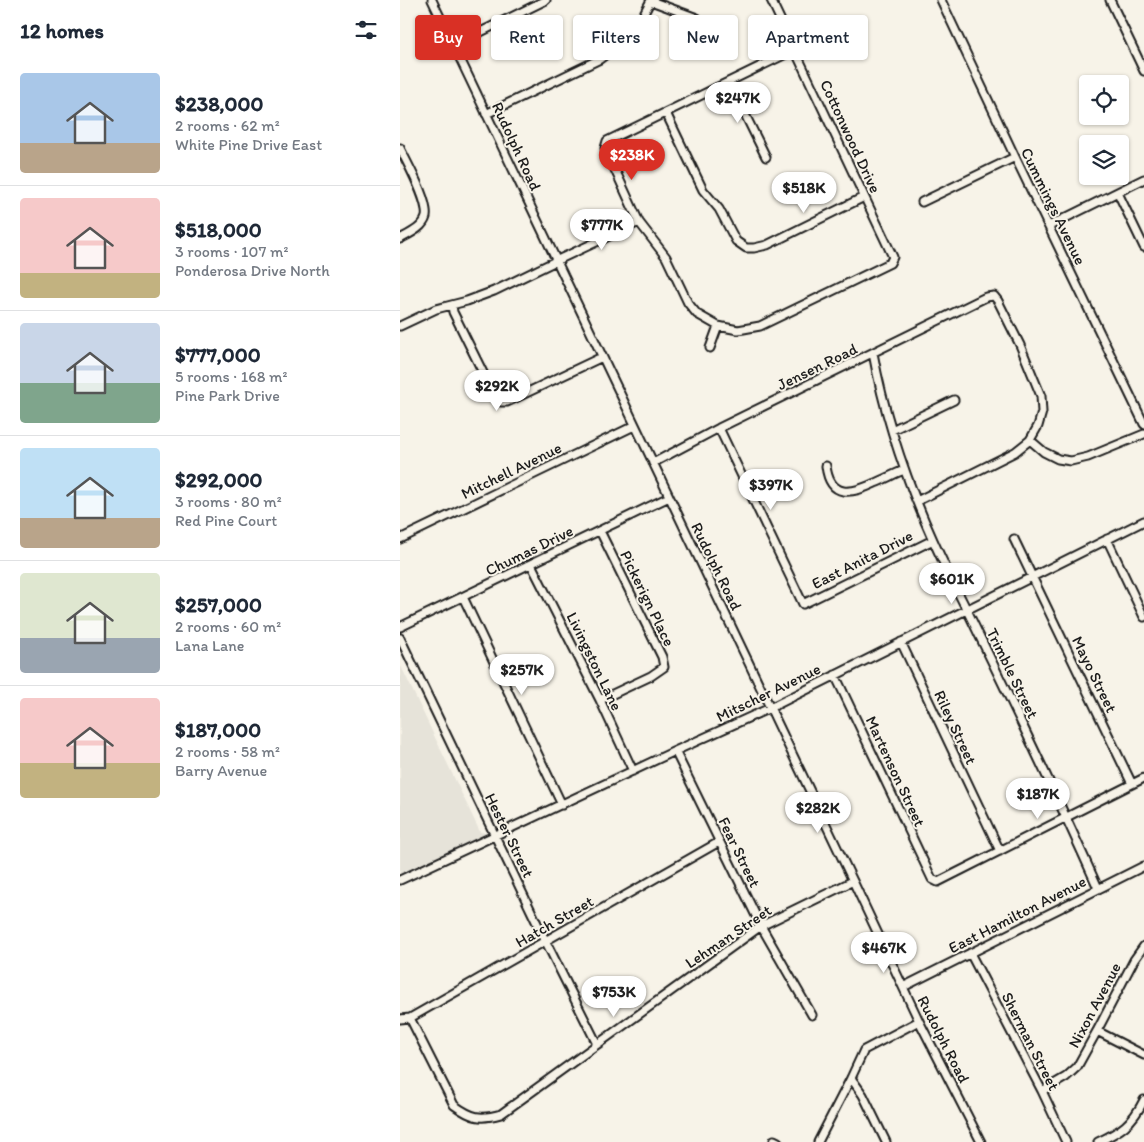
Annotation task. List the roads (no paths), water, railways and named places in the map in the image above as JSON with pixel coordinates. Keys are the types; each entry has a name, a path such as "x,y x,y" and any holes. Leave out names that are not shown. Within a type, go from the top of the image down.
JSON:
{"street":[{"name":"Rudolph Road","path":"432,0 439,15"},
{"path":"481,32 546,0"},
{"path":"486,114 600,59 622,43 639,22 651,0 688,15"},
{"name":"Cottonwood Drive","path":"771,0 778,15"},
{"name":"Cummings Avenue","path":"941,0 1144,424"},
{"path":"1110,0 1144,71"},
{"name":"Rudolph Road","path":"461,60 919,1021 981,1142"},
{"path":"710,348 718,326 697,314 688,303 666,257 639,222 605,148 608,141 774,60"},
{"name":"Cottonwood Drive","path":"718,326 738,330 760,326 890,263 893,257 799,60"},
{"path":"729,82 766,157"},
{"path":"666,113 703,190 719,209 736,241 746,248 754,248 766,244 864,197"},
{"path":"400,148 425,203 426,217 413,232 400,239"},
{"path":"922,202 1015,157"},
{"path":"1049,226 1144,180"},
{"path":"1118,193 1144,247"},
{"path":"400,326 422,315 494,291 639,222"},
{"name":"Jensen Road","path":"653,463 719,428 986,297 994,296 1020,345 1041,396 1042,412 1038,426 1030,440"},
{"path":"452,305 453,312 496,399 501,402 506,402 602,357"},
{"name":"Trimble Street","path":"874,353 879,380 904,470 933,540 1066,817 1098,888"},
{"path":"892,430 954,400"},
{"name":"Mitchell Avenue","path":"400,539 634,426"},
{"name":"East Anita Drive","path":"719,428 803,604 933,540"},
{"path":"917,501 1015,452 1030,440 1044,452 1071,461 1088,457 1144,434"},
{"path":"826,466 831,482 837,488 850,492 860,490 904,470"},
{"name":"Chumas Drive","path":"400,627 669,497"},
{"name":"Mitscher Avenue","path":"400,880 770,708 1144,521"},
{"name":"Pickerign Place","path":"600,531 662,657 664,667 651,676 600,700"},
{"name":"Mayo Street","path":"1014,539 1132,784"},
{"path":"1106,539 1144,617"},
{"name":"Livingston Lane","path":"531,564 600,700 633,771"},
{"path":"463,597 562,805"},
{"name":"Hester Street","path":"400,638 597,1044"},
{"name":"Riley Street","path":"901,642 1000,851"},
{"name":"Martenson Street","path":"835,675 932,879 938,882 1000,851"},
{"name":"Fear Street","path":"675,751 761,926 812,1016"},
{"path":"1000,851 1144,778"},
{"name":"Hatch Street","path":"400,1020 410,1018 720,842"},
{"name":"East Hamilton Avenue","path":"903,987 1144,866"},
{"name":"Lehman Street","path":"410,1018 454,1105 466,1114 478,1118 501,1114 761,926 853,881"},
{"name":"Nixon Avenue","path":"1042,1091 1077,1068 1134,960 1144,946"},
{"name":"Sherman Street","path":"970,953 1042,1091 1066,1142"},
{"path":"818,1142 864,1050 919,1021"},
{"path":"1097,1031 1144,1055"},
{"path":"851,1078 863,1095 886,1142"},
{"path":"1098,1142 1116,1133 1129,1123 1144,1100"}]}
